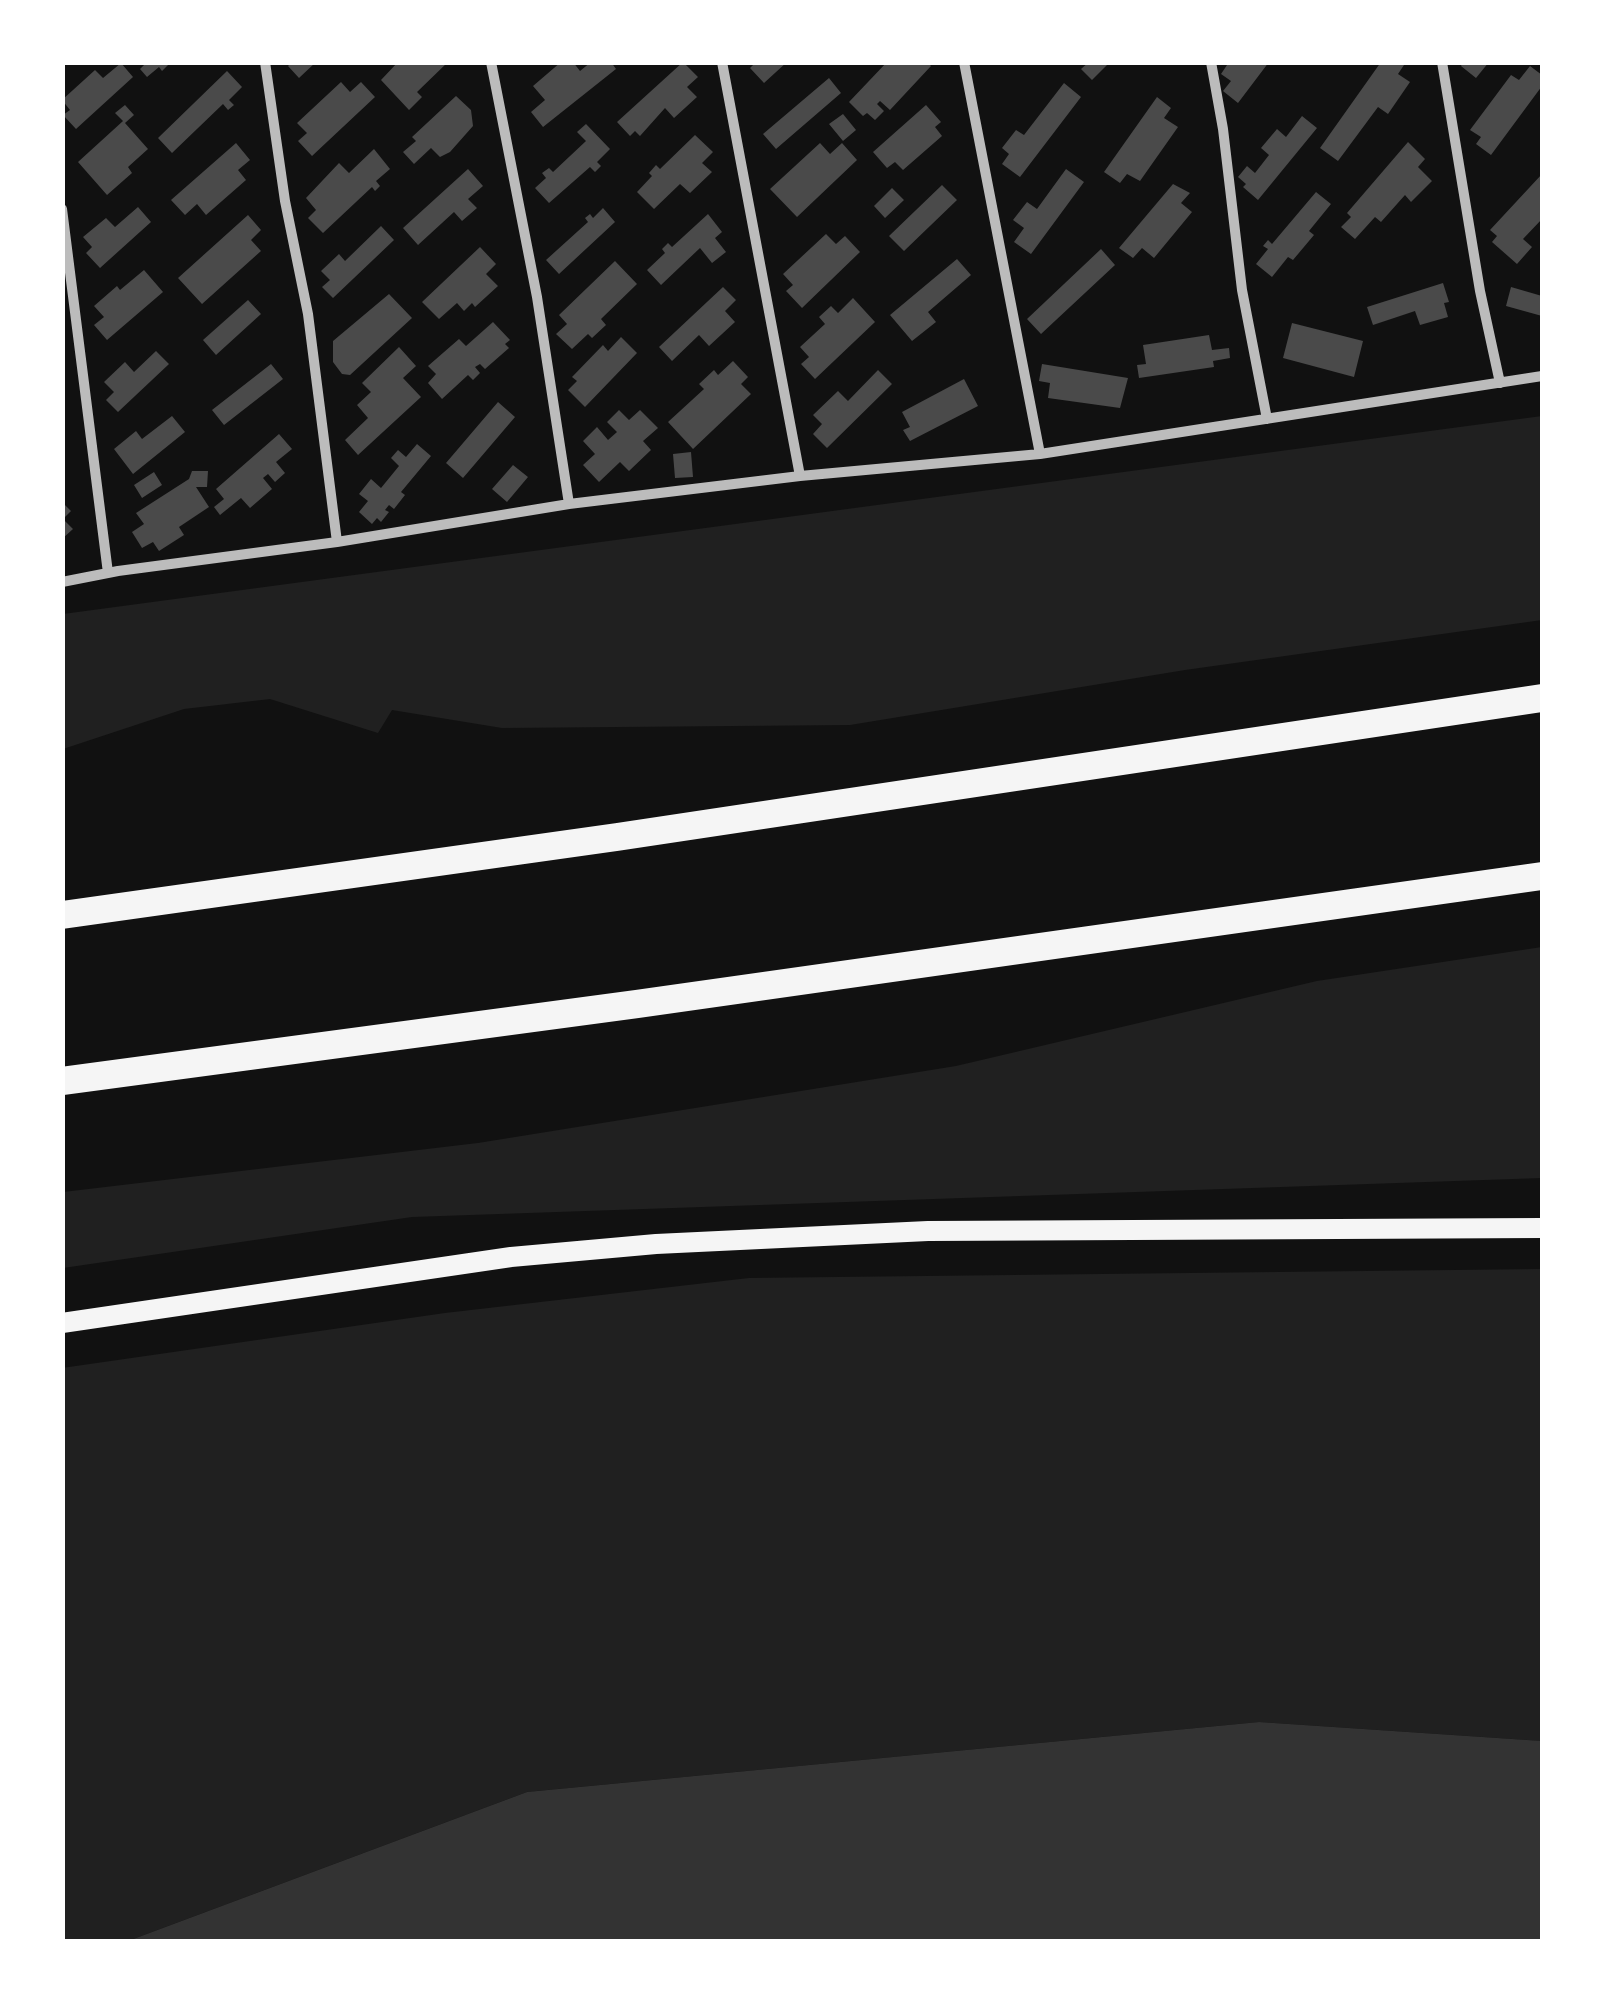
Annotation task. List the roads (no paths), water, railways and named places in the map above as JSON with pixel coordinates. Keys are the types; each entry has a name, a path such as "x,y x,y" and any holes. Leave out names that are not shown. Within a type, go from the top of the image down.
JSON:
{"highway":[{"path":"62,915 637,834 1542,698"},
{"path":"62,1081 1542,876"}],"main road":[{"path":"62,1322 512,1257 675,1243 928,1231 1542,1228"}],"street":[{"path":"265,62 285,200 309,320 337,542"},
{"path":"491,62 537,297 569,504"},
{"path":"722,62 800,476"},
{"path":"964,62 1040,454"},
{"path":"1211,62 1242,290 1267,420"},
{"path":"1442,62 1480,291 1500,383"},
{"path":"62,209 108,573"},
{"path":"62,582 569,504 800,476 1040,454 1542,376"}]}
